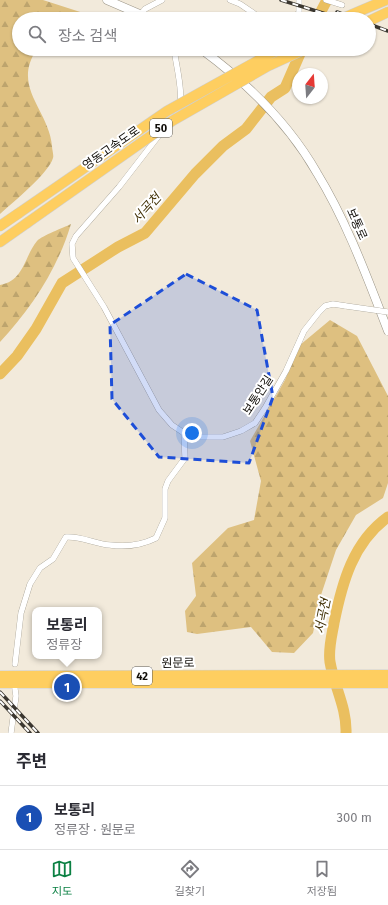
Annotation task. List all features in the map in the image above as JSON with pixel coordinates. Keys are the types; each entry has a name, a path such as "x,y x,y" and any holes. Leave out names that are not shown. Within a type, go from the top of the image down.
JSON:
{"highway":[{"path":"358,12 386,0"},
{"path":"376,18 388,12"},
{"name":"영동고속도로","path":"0,226 167,111 266,56"},
{"name":"영동고속도로","path":"0,242 172,120 268,66 290,56"},
{"name":"42","path":"284,679 388,675"},
{"name":"원문로","path":"0,676 284,679"},
{"name":"42","path":"284,679 388,683"},
{"name":"원문로","path":"0,683 284,679"}],"street":[{"path":"107,0 136,12"},
{"path":"143,12 145,9 162,0"},
{"path":"230,0 240,4 252,12"},
{"path":"298,0 299,12"},
{"path":"326,0 342,5"},
{"name":"보통안길","path":"175,56 181,95 178,113 152,143 119,187 76,236 72,244 73,258 104,307 159,410 172,425 184,433 201,437 223,437 241,431 255,423 266,408 286,371 304,331 325,306 334,304 388,312"},
{"name":"보통로","path":"211,56 258,98 290,134 317,171 340,214 388,331"},
{"path":"15,664 21,613 30,584 40,568 53,559 66,537 75,536 111,546 142,545 156,538 165,518 165,489 168,481 185,458 184,433"},
{"path":"11,733 16,696 15,689"}],"highlighted area":[{"path":"186,274 257,310 273,397 249,463 159,457 112,399 110,325"}],"green space":[{"path":"0,0 43,0 80,12 12,12 12,56 34,56 30,63 28,75 30,87 49,133 53,157 45,172 0,214"},
{"path":"71,224 59,256 33,302 0,342 0,285 8,283 19,274 37,241 48,234"},
{"path":"330,320 357,336 388,396 388,483 383,498 356,515 336,550 321,595 313,633 294,653 272,652 251,627 197,634 187,632 185,611 196,596 192,563 228,528 254,520 261,481 250,441 285,380 300,345"}],"waterway":[{"name":"서곡천","path":"321,12 327,0"},
{"name":"서곡천","path":"0,374 17,356 36,329 62,283 118,247 145,233 195,174 223,146 246,129 271,97 285,88 299,56"},
{"name":"서곡천","path":"346,733 346,724 342,706 330,662 330,647 334,623 345,578 351,564 366,538 388,517"}],"railway":[{"path":"281,0 320,12"},
{"path":"376,27 388,31"},
{"path":"0,692 38,733"},
{"path":"0,701 30,733"}],"place":[{"name":"보통리","path":"67,687"}]}
